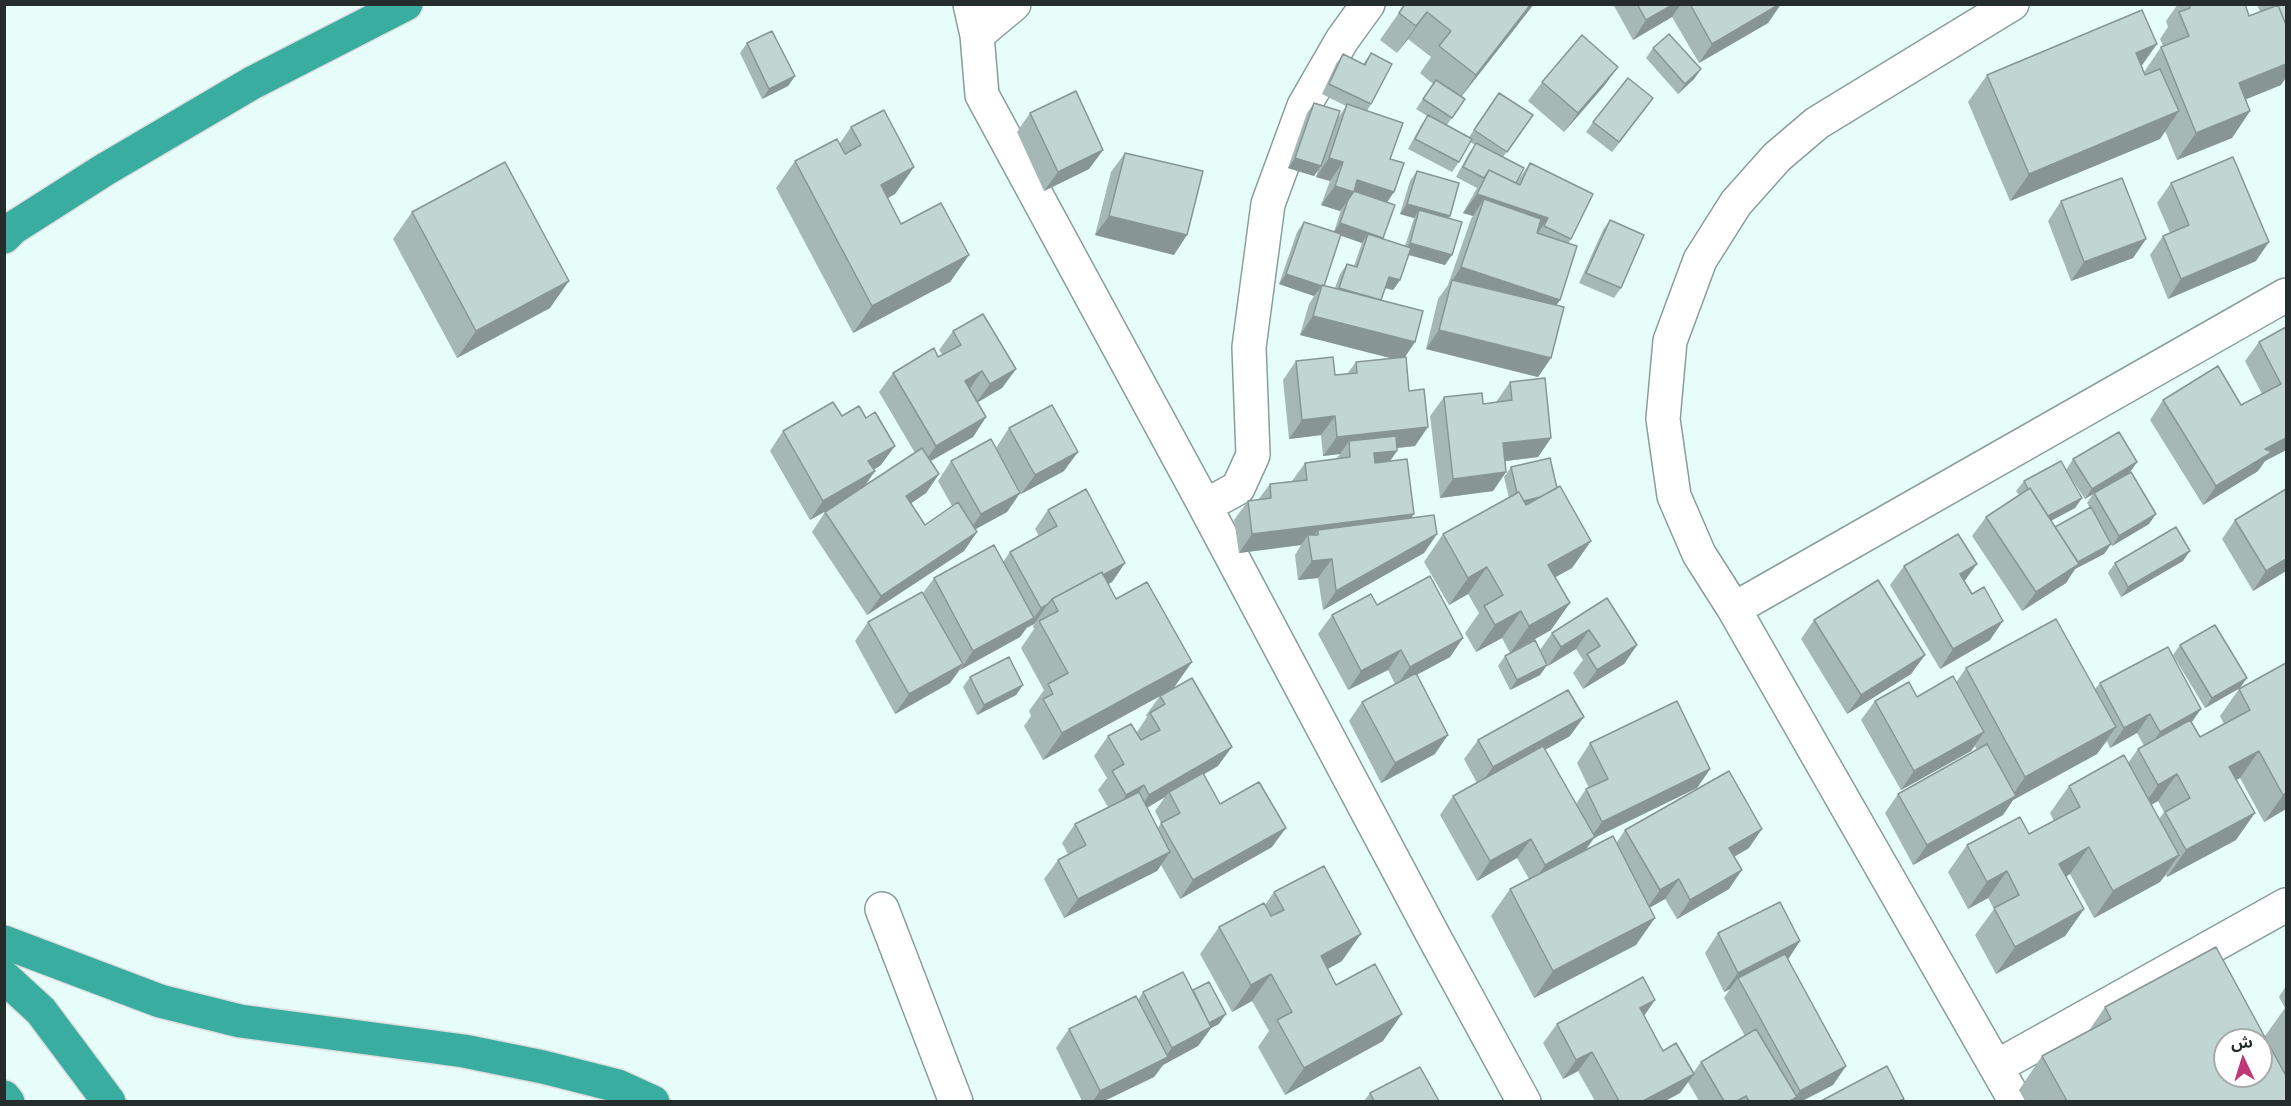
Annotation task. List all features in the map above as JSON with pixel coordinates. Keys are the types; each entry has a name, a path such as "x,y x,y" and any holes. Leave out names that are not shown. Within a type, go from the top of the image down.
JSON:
{"highway":[{"path":"4,237 13,228 104,170 242,88 406,4"},
{"path":"4,942 160,1001 240,1022 464,1051 543,1067 618,1086 652,1101"},
{"path":"4,977 41,1011 109,1101"},
{"path":"4,1097 8,1101"}],"street":[{"path":"1014,4 974,20 982,95 1524,1101"},
{"path":"1205,506 1238,488 1253,455 1249,347 1268,204 1304,106 1342,40 1368,4"},
{"path":"2012,4 1809,130 1777,156 1736,202 1700,260 1670,341 1663,419 1674,496 1699,554 1734,609 2016,1101"},
{"path":"1734,609 2286,295"},
{"path":"1996,1067 2286,905"},
{"path":"882,909 956,1101"}],"building":[{"path":"1405,4 1531,4 1476,75 1439,46 1451,31 1427,12 1416,26 1399,13"},
{"path":"1637,4 1674,4 1646,20"},
{"path":"1690,4 1780,4 1712,44"},
{"path":"2189,4 2245,4 2249,16 2278,5 2286,25 2286,64 2239,83 2250,111 2196,133 2161,47 2189,36 2179,12 2190,8"},
{"path":"2286,4 2286,25 2278,5"},
{"path":"2142,10 2157,44 2136,53 2145,75 2160,69 2179,111 2029,174 1987,75"},
{"path":"772,31 795,76 769,89 747,43"},
{"path":"1669,34 1701,69 1685,84 1653,48"},
{"path":"1582,35 1618,67 1578,113 1542,82"},
{"path":"1371,53 1392,64 1371,104 1329,84 1343,54 1365,65"},
{"path":"1628,78 1653,98 1619,142 1593,122"},
{"path":"1436,80 1465,99 1452,118 1423,99"},
{"path":"1076,91 1103,150 1058,172 1030,113"},
{"path":"1499,93 1533,115 1507,152 1474,130"},
{"path":"1314,103 1340,111 1321,166 1295,158"},
{"path":"1347,104 1403,123 1390,159 1404,163 1394,192 1357,180 1354,192 1335,186 1343,162 1329,158"},
{"path":"884,110 914,167 881,185 901,224 941,203 969,255 872,306 795,161 837,139 845,154 861,145 851,127"},
{"path":"1428,115 1472,139 1459,162 1415,139"},
{"path":"1476,143 1524,168 1516,183 1489,170 1484,178 1463,167"},
{"path":"1125,153 1203,171 1187,235 1109,216"},
{"path":"2233,157 2269,242 2181,279 2163,236 2189,225 2171,183"},
{"path":"505,162 569,281 476,331 412,212"},
{"path":"1530,163 1593,194 1571,239 1544,226 1548,218 1477,194 1489,170 1520,185"},
{"path":"1417,171 1459,183 1450,216 1407,204"},
{"path":"2122,178 2146,239 2084,262 2061,201"},
{"path":"1354,191 1395,205 1383,238 1340,223 1348,200"},
{"path":"1484,199 1541,219 1537,233 1577,246 1560,300 1461,267"},
{"path":"1419,210 1462,222 1452,255 1410,243"},
{"path":"1610,220 1644,235 1621,288 1586,273"},
{"path":"1304,222 1341,234 1324,286 1286,274"},
{"path":"1368,234 1411,248 1400,280 1389,277 1381,300 1339,288 1347,264 1357,267"},
{"path":"1452,280 1564,307 1551,358 1439,330"},
{"path":"1322,285 1423,311 1415,342 1313,316"},
{"path":"983,314 1016,369 990,384 982,371 965,381 986,417 936,446 893,373 934,348 938,357 961,345 953,331"},
{"path":"2286,327 2286,438 2265,449 2272,452 2216,486 2163,400 2218,366 2241,405 2281,384 2259,342"},
{"path":"1333,357 1335,375 1357,373 1356,362 1406,357 1409,391 1424,389 1428,427 1337,437 1335,416 1302,420 1296,361"},
{"path":"1545,378 1551,438 1503,443 1506,472 1453,479 1444,397 1482,393 1483,404 1512,400 1510,382"},
{"path":"833,402 842,416 859,406 866,418 875,412 895,446 868,461 875,471 823,501 783,431"},
{"path":"1052,405 1078,452 1035,475 1009,428"},
{"path":"2119,432 2137,462 2092,489 2073,459"},
{"path":"1396,436 1397,451 1374,453 1375,463 1407,459 1414,514 1252,534 1248,501 1271,498 1270,484 1307,480 1305,463 1350,457 1349,441"},
{"path":"991,439 1020,493 981,514 951,461"},
{"path":"922,448 939,474 906,496 925,525 958,502 977,532 881,596 825,512"},
{"path":"1550,458 1557,488 1540,497 1524,501 1519,492 1517,493 1511,467"},
{"path":"2061,461 2082,498 2048,516 2024,481"},
{"path":"2131,472 2156,514 2119,536 2094,493"},
{"path":"1560,486 1591,541 1548,565 1570,603 1529,626 1521,611 1495,625 1484,606 1503,595 1487,567 1468,578 1443,534 1519,492 1526,505"},
{"path":"2030,488 2079,564 2036,592 1986,517"},
{"path":"1086,489 1125,563 1103,575 1102,572 1052,599 1041,608 1010,552 1057,526 1048,510"},
{"path":"2286,489 2286,559 2266,571 2235,520"},
{"path":"2091,507 2111,544 2078,562 2055,527"},
{"path":"1434,515 1437,534 1336,591 1332,559 1312,561 1308,535 1318,535 1318,530"},
{"path":"2176,527 2190,551 2128,587 2115,563"},
{"path":"1958,534 1977,564 1960,574 1972,594 1984,587 2003,621 1953,649 1904,566"},
{"path":"994,545 1034,618 973,651 934,578"},
{"path":"1102,572 1116,599 1147,582 1192,662 1062,733 1043,699 1053,694 1048,684 1068,673 1039,621 1058,611 1052,599"},
{"path":"1430,576 1463,638 1410,667 1401,650 1361,671 1332,615 1371,594 1377,605"},
{"path":"1878,580 1925,655 1861,695 1814,620"},
{"path":"922,592 963,664 909,694 868,622"},
{"path":"1607,598 1637,645 1597,670 1587,654 1600,646 1589,630 1561,647 1552,633"},
{"path":"2056,619 2116,727 2025,777 1966,668"},
{"path":"2215,625 2247,678 2212,698 2180,645"},
{"path":"1535,640 1547,665 1517,680 1505,656"},
{"path":"2168,647 2201,709 2160,732 2150,714 2124,728 2100,683"},
{"path":"1009,657 1023,685 984,705 970,677"},
{"path":"2286,663 2286,793 2283,795 2259,751 2229,767 2255,813 2186,850 2165,812 2190,798 2177,774 2158,785 2138,749 2190,720 2200,737 2250,710 2239,689"},
{"path":"1416,673 1448,735 1395,763 1362,702"},
{"path":"1953,676 1984,732 1914,771 1875,701 1909,682 1917,697"},
{"path":"1192,678 1232,747 1149,795 1144,785 1126,795 1112,771 1124,764 1108,736 1131,724 1141,740 1160,730 1150,713 1165,704 1160,696"},
{"path":"1568,690 1584,717 1493,767 1478,740"},
{"path":"1677,701 1710,769 1602,822 1586,789 1608,779 1590,743"},
{"path":"1987,744 2016,796 1927,845 1898,794"},
{"path":"1543,746 1595,837 1545,865 1531,839 1490,861 1453,796"},
{"path":"2124,755 2179,855 2113,891 2089,847 2059,864 2084,909 2015,947 1994,908 2019,895 2007,871 1987,882 1967,845 2020,817 2029,834 2080,807 2069,786"},
{"path":"1729,771 1762,829 1729,848 1742,870 1690,900 1679,879 1660,890 1625,830"},
{"path":"1203,773 1220,804 1259,782 1286,828 1193,880 1161,823 1180,813 1169,792"},
{"path":"1139,792 1170,852 1078,899 1058,860 1086,845 1075,824"},
{"path":"1613,836 1655,918 1553,971 1510,889"},
{"path":"1324,866 1361,934 1321,956 1336,985 1375,964 1402,1014 1304,1068 1277,1020 1292,1012 1271,974 1251,985 1219,927 1264,903 1271,916 1284,910 1274,892"},
{"path":"1780,902 1800,941 1738,973 1718,933"},
{"path":"2216,947 2260,1028 2213,1028 2213,1088 2273,1088 2273,1052 2286,1076 2286,1101 2067,1101 2042,1056 2111,1019 2105,1007"},
{"path":"1785,954 1846,1066 1800,1091 1738,978"},
{"path":"1183,972 1211,1027 1172,1048 1143,992"},
{"path":"1643,977 1655,1000 1640,1008 1663,1051 1676,1043 1694,1074 1643,1101 1619,1101 1592,1052 1576,1060 1557,1024"},
{"path":"1209,982 1226,1014 1209,1023 1193,990"},
{"path":"1136,996 1168,1057 1100,1091 1069,1029"},
{"path":"1756,1029 1797,1097 1790,1101 1749,1101 1746,1096 1737,1101 1724,1101 1701,1062"},
{"path":"1887,1066 1904,1099 1899,1101 1821,1101"},
{"path":"1420,1067 1439,1101 1374,1101 1370,1093"}]}
